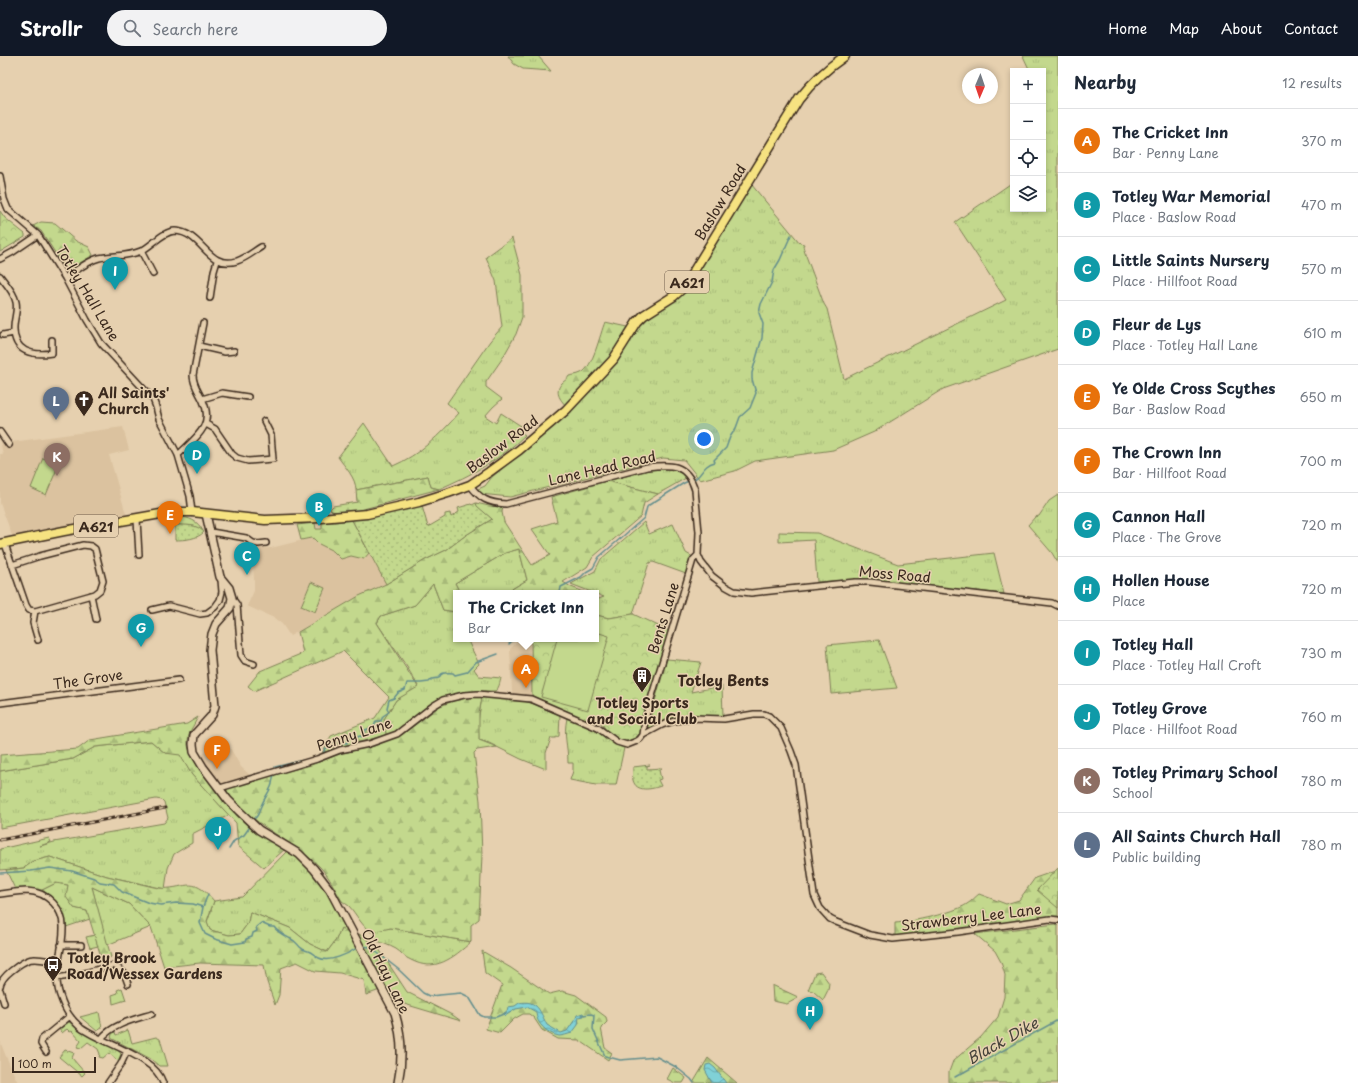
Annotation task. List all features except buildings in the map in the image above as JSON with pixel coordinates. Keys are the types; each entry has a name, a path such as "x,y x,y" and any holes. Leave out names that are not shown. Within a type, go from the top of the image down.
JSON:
{"main road":[{"name":"Baslow Road","path":"2,544 64,531 172,512 192,512 265,520 367,514 420,502 470,484 519,450 566,410 613,360 637,322 644,315 674,296 684,287 799,99 814,80 827,68 845,56"}],"street":[{"name":"Totley Hall Lane","path":"0,176 4,199 8,209 38,234 65,278 101,343 153,399 159,419 178,455 190,496 192,512"},
{"path":"65,278 97,259 126,256 141,251 169,232 177,231 195,239 217,261 232,262 239,260 261,247"},
{"path":"0,259 13,252 38,234"},
{"path":"141,251 153,274"},
{"path":"210,298 217,261"},
{"path":"0,276 15,298 17,308 14,333 18,343 25,351 39,355 52,353 52,340"},
{"path":"178,455 201,432 206,424 207,411 194,382 193,375 203,323"},
{"path":"3,335 14,333"},
{"path":"199,346 225,352 234,351"},
{"path":"202,399 222,394 248,397"},
{"path":"206,424 215,429 234,456 248,461 273,459 271,435 264,421"},
{"path":"0,432 9,445"},
{"name":"Lane Head Road","path":"470,484 481,498 488,501 506,504 647,467 677,466 684,471 695,490 699,532 698,555"},
{"path":"152,610 169,606 200,614 207,613 215,607 220,600 222,586 206,514"},
{"path":"137,519 139,554"},
{"path":"211,532 246,538 253,543 266,543"},
{"path":"2,544 12,565 29,610 35,611 91,595 100,590 103,584 96,551 91,546 83,545 12,565"},
{"name":"Moss Road","path":"698,555 712,576 731,589 742,592 751,593 855,582 870,582 1045,602 1058,606"},
{"name":"Bents Lane","path":"642,736 645,719 671,631 694,560 698,555"},
{"path":"220,577 229,588 232,598 237,605 241,655 245,661 254,664"},
{"path":"91,595 96,619"},
{"name":"Old Hay Lane","path":"232,598 230,608 216,624 212,634 210,650 215,706 212,715 194,735 194,752 203,767 239,811 259,830 299,854 314,869 330,890 389,1000 398,1022 402,1045 398,1083"},
{"path":"35,611 33,623 38,640"},
{"name":"The Grove","path":"0,703 179,680"},
{"name":"Penny Lane","path":"220,788 316,759 340,750 369,744 396,734 433,706 448,699 464,695 485,694 532,699 598,728 617,742 623,744 631,744 640,739 642,736"},
{"name":"Strawberry Lee Lane","path":"642,736 662,725 683,719 724,719 754,714 764,714 771,718 781,728 792,751 796,765 814,895 820,908 830,919 836,922 870,935 893,938 958,932 1050,919 1058,920"},
{"path":"0,894 29,891 41,894 52,902 57,908 62,921 63,929 57,962 56,978 61,1001 70,1016 80,1027 127,1051 153,1068 159,1073 163,1083"},
{"path":"61,945 81,945"},
{"path":"0,986 1,982 9,974 26,960 35,959 57,962"},
{"path":"56,978 77,975 114,965 124,973 128,984"},
{"path":"0,990 4,1003"},
{"path":"101,1039 116,1027 152,1014"},
{"path":"46,1052 41,1044 42,1039 70,1016"},
{"path":"108,1083 121,1064 127,1051"}],"shaded area":[{"path":"123,427 129,450 109,455 126,514 13,538 0,503 0,454 3,454 0,441 11,440 12,442"},
{"path":"311,538 333,551 341,559 351,556 363,559 366,558 369,553 386,584 359,596 290,636 282,624 274,618 247,606 254,591 252,548 271,548"},
{"path":"518,642 531,642 532,695 523,696 512,693 510,649"},
{"path":"223,745 230,748 241,767 250,775 249,777 220,786 200,756 214,747"},
{"path":"0,1041 5,1054 18,1083 0,1083"}],"green space":[{"path":"508,56 538,56 551,71 523,69 514,64"},
{"path":"1023,56 1058,56 1058,349 943,389 874,432 833,450 755,461 735,471 700,480 684,460 663,458 510,497 480,494 478,489 485,486 492,477 563,417 583,398 600,379 641,323 670,303 751,184 800,243 804,244 803,246 805,253 827,309 844,379 1006,300 955,222 1010,184 1010,212 1046,212 1046,68 1029,68"},
{"path":"0,211 5,218 25,234 25,237 0,252"},
{"path":"41,222 55,223 76,241 89,247 93,255 67,271 41,231 33,226"},
{"path":"512,238 522,275 522,317 516,334 502,359 486,382 486,387 502,399 485,416 496,423 501,413 521,426 521,432 525,435 506,452 485,466 439,489 431,487 428,476 356,490 352,477 338,457 364,423 393,466 412,456 429,444 459,413 447,403 490,341 502,327 496,281 486,257"},
{"path":"605,322 628,327 610,357 566,406 559,395 558,389 569,376 581,373 589,365 596,350"},
{"path":"43,458 59,464 46,495 31,488"},
{"path":"664,468 676,470 686,478 658,494 607,481 653,469"},
{"path":"428,476 431,487 439,489 352,512 339,513 330,509 333,506 357,502 356,490"},
{"path":"607,481 658,494 644,503 641,516 593,557 587,567 563,582 579,590 510,590 527,580 519,549 505,553 455,583 458,590 453,590 453,612 443,610 433,584 415,605 381,616 377,623 418,687 396,700 384,719 386,735 345,746 336,744 330,751 321,755 331,736 375,718 389,697 343,651 254,691 248,686 260,671 303,653 298,632 359,596 386,584 425,560 446,550 466,535 492,519 476,506 476,503 503,507 502,512 504,522 532,565 550,555 532,529 557,521 551,497"},
{"path":"1058,495 1058,563 1052,553 1028,525 1035,517 1039,516 1049,501"},
{"path":"476,503 477,506 492,519 466,535 446,550 425,560 386,584 352,520 422,506 428,527 445,517 445,514 450,513 451,517 459,512 458,508"},
{"path":"178,517 193,520 203,531 194,526 178,525"},
{"path":"352,520 369,553 364,559 351,556 341,559 333,551 319,544 314,539 311,538 301,540 297,525 315,523 316,529 322,529 322,523"},
{"path":"644,522 649,534 673,524 686,553 693,557 686,574 653,562 649,563 633,614 609,618 599,616 599,599 604,597 599,595 599,590 586,590 571,584 595,571 601,559"},
{"path":"175,525 194,526 204,532 195,538 175,540"},
{"path":"779,532 817,533 898,564 994,553 1004,594 868,579 817,582 814,540 779,542"},
{"path":"519,549 527,580 510,590 458,590 455,583 505,553"},
{"path":"311,582 325,588 315,612 301,606"},
{"path":"433,584 443,610 453,612 453,642 468,642 479,664 474,669 479,676 501,678 495,691 462,692 446,696 426,707 399,729 386,735 384,719 396,700 418,686 377,623 381,616 415,605"},
{"path":"633,614 669,631 641,731 638,736 630,741 616,738 607,731 600,722 590,722 532,695 531,642 599,642 599,616 609,618"},
{"path":"599,633 609,636 588,710 541,697 556,642 599,642"},
{"path":"879,640 897,688 831,694 827,645"},
{"path":"667,659 701,662 691,692 722,686 723,716 674,717 647,729"},
{"path":"482,697 517,699 534,704 560,715 559,736 551,738 546,753 546,769 521,759 489,743 479,740 478,722"},
{"path":"482,697 479,714 479,740 497,747 477,750 474,753 480,801 482,855 479,919 471,925 471,942 391,928 371,932 349,906 342,901 330,879 320,867 297,848 259,823 237,804 227,792 227,789 230,786 311,765 342,753 374,746 403,734 440,706 456,700"},
{"path":"198,717 189,734 188,741 190,752 195,762 221,797 244,822 259,833 286,848 264,868 238,846 236,823 192,775 180,755 165,753 151,741 95,747 73,759 0,771 0,755 78,749 90,740 187,724"},
{"path":"567,718 594,729 613,743 624,748 616,785 596,785 570,780 573,771 573,763 568,763 566,736"},
{"path":"151,741 165,753 180,754 192,775 229,815 192,834 192,843 174,854 168,868 165,889 107,876 50,857 34,861 24,868 0,870 0,849 49,838 51,842 40,846 54,842 164,823 168,818 164,802 156,799 0,828 0,771 73,759 95,747"},
{"path":"650,765 647,766 647,769 662,768 659,770 661,779 658,780 661,786 645,789 637,787 633,780 633,767"},
{"path":"288,850 299,859 317,879 351,935 341,928 336,940 327,952 310,944 290,928 250,912 248,923 240,934 229,935 210,930 207,922 214,901 242,897"},
{"path":"50,857 107,876 158,888 193,885 206,893 214,901 207,921 210,930 229,935 240,934 248,923 250,912 290,928 310,944 327,952 336,940 341,928 351,935 380,990 366,995 364,980 340,973 315,971 297,962 281,968 279,995 275,1005 267,982 264,965 200,963 164,967 151,927 129,904 92,887 111,957 102,960 87,911 74,908 66,897 68,885 56,883 42,890 15,889 6,870 24,868 34,861"},
{"path":"1058,868 1058,908 1037,890"},
{"path":"1058,870 1058,916 914,935 895,936 895,923 921,919 953,911 967,904 979,894 1006,904 1019,900 1035,878"},
{"path":"56,883 68,885 74,908 87,911 90,919 66,927 63,914 59,906 42,890"},
{"path":"92,887 129,904 151,927 107,945"},
{"path":"1056,924 1058,926 1058,1083 949,1083 949,1072 953,1061 981,1037 998,1017 1004,997 1005,975 1001,962 995,951 975,934"},
{"path":"391,928 471,942 443,962 428,965 420,964 407,958 396,949 374,939 374,930"},
{"path":"359,934 377,946 407,992 461,1021 391,1000 358,937"},
{"path":"95,935 98,946 90,948 86,937"},
{"path":"482,951 511,968 549,994 562,991 576,995 606,1017 607,1022 601,1028 605,1048 612,1053 608,1060 579,1040 558,1039 542,1030 534,1018 529,1014 523,1014 514,1019 500,1033 486,1029 502,985 485,973"},
{"path":"821,972 829,983 828,990 823,1000 813,991 808,990 815,973"},
{"path":"772,985 798,998 787,1004 773,1001"},
{"path":"122,988 126,1000 113,1004 112,995 118,993 117,990"},
{"path":"99,1012 102,1028 97,1031 80,1017"},
{"path":"69,1022 91,1037 118,1050 121,1054 118,1061 109,1053 103,1058 99,1057 100,1054 98,1049 88,1042 81,1048 77,1047 81,1041 72,1031 70,1032 67,1029 62,1033 60,1031 60,1029"},
{"path":"128,1030 132,1043 156,1037 160,1039 168,1066 159,1066 151,1059 111,1038 112,1034 115,1032 116,1035"},
{"path":"65,1050 74,1053 72,1058 85,1073 82,1076 59,1057"},
{"path":"708,1058 737,1083 693,1083"},
{"path":"673,1068 686,1078 683,1083 675,1083 667,1079"}],"water":[{"path":"525,1002 534,1005 540,1011 547,1025 561,1033 567,1031 577,1015 583,1013 584,1016 579,1017 578,1025 572,1033 559,1036 543,1028 538,1021 536,1012 527,1007 516,1009 505,1016 504,1013 507,1011 508,1007 515,1006 519,1003"},
{"path":"710,1064 715,1068 726,1083 712,1083 705,1070 706,1065"}],"waterway":[{"path":"693,480 699,476 707,465 715,462 714,460 726,448 740,417 750,408 756,393 752,373 762,338 763,324 759,313 761,304 772,282 774,270 791,235"},
{"path":"560,590 561,587 581,577 593,568 599,557 644,518 649,505 689,481"},
{"path":"323,754 325,749 338,741 347,743 348,739 352,736 355,738 360,736 363,737 365,730 374,727 376,721 381,721 383,716 389,712 387,708 389,700 405,690 407,683 429,682 432,679 439,678 441,674 444,673 453,673 455,675 467,672 476,662 498,654"},
{"path":"275,767 308,759"},
{"path":"254,819 258,815 262,803 271,787 274,775"},
{"path":"229,849 234,841 244,835 249,828"},
{"path":"0,873 50,868 72,871 94,878 100,882 114,884 122,892 149,903 161,905 176,903 193,904 203,907 200,923 205,934 215,939 232,944 245,942 246,939 252,937 253,933 257,931 256,927 261,923 274,927 280,933 294,941 302,949 319,958 333,959 349,953 357,948"},
{"path":"203,907 208,894"},
{"path":"362,946 370,947 398,969 423,993 429,996 461,993 469,997 480,1015 484,1017 496,1017 506,1013"},
{"path":"582,1015 594,1015 593,1029 605,1056 620,1060 657,1057 676,1067 694,1083"},
{"name":"Black Dike","path":"955,1077 1058,1020"}],"railway":[{"path":"0,840 165,808"}],"place":[{"name":"Totley Hall","path":"115,290"},
{"name":"All Saints' Church","path":"84,417"},
{"name":"All Saints Church Hall","path":"56,420"},
{"name":"Fleur de Lys","path":"197,474"},
{"name":"Totley Primary School","path":"57,476"},
{"name":"Totley War Memorial","path":"319,526"},
{"name":"Ye Olde Cross Scythes","path":"170,534"},
{"name":"Little Saints Nursery","path":"247,575"},
{"name":"Cannon Hall","path":"141,647"},
{"name":"The Cricket Inn","path":"526,688"},
{"name":"Totley Sports and Social Club","path":"642,693"},
{"name":"The Crown Inn","path":"217,769"},
{"name":"Totley Grove","path":"218,850"},
{"name":"Totley Brook Road/Wessex Gardens","path":"53,982"},
{"name":"Hollen House","path":"810,1030"}],"district":[{"name":"Totley Bents","path":"723,679"}]}
